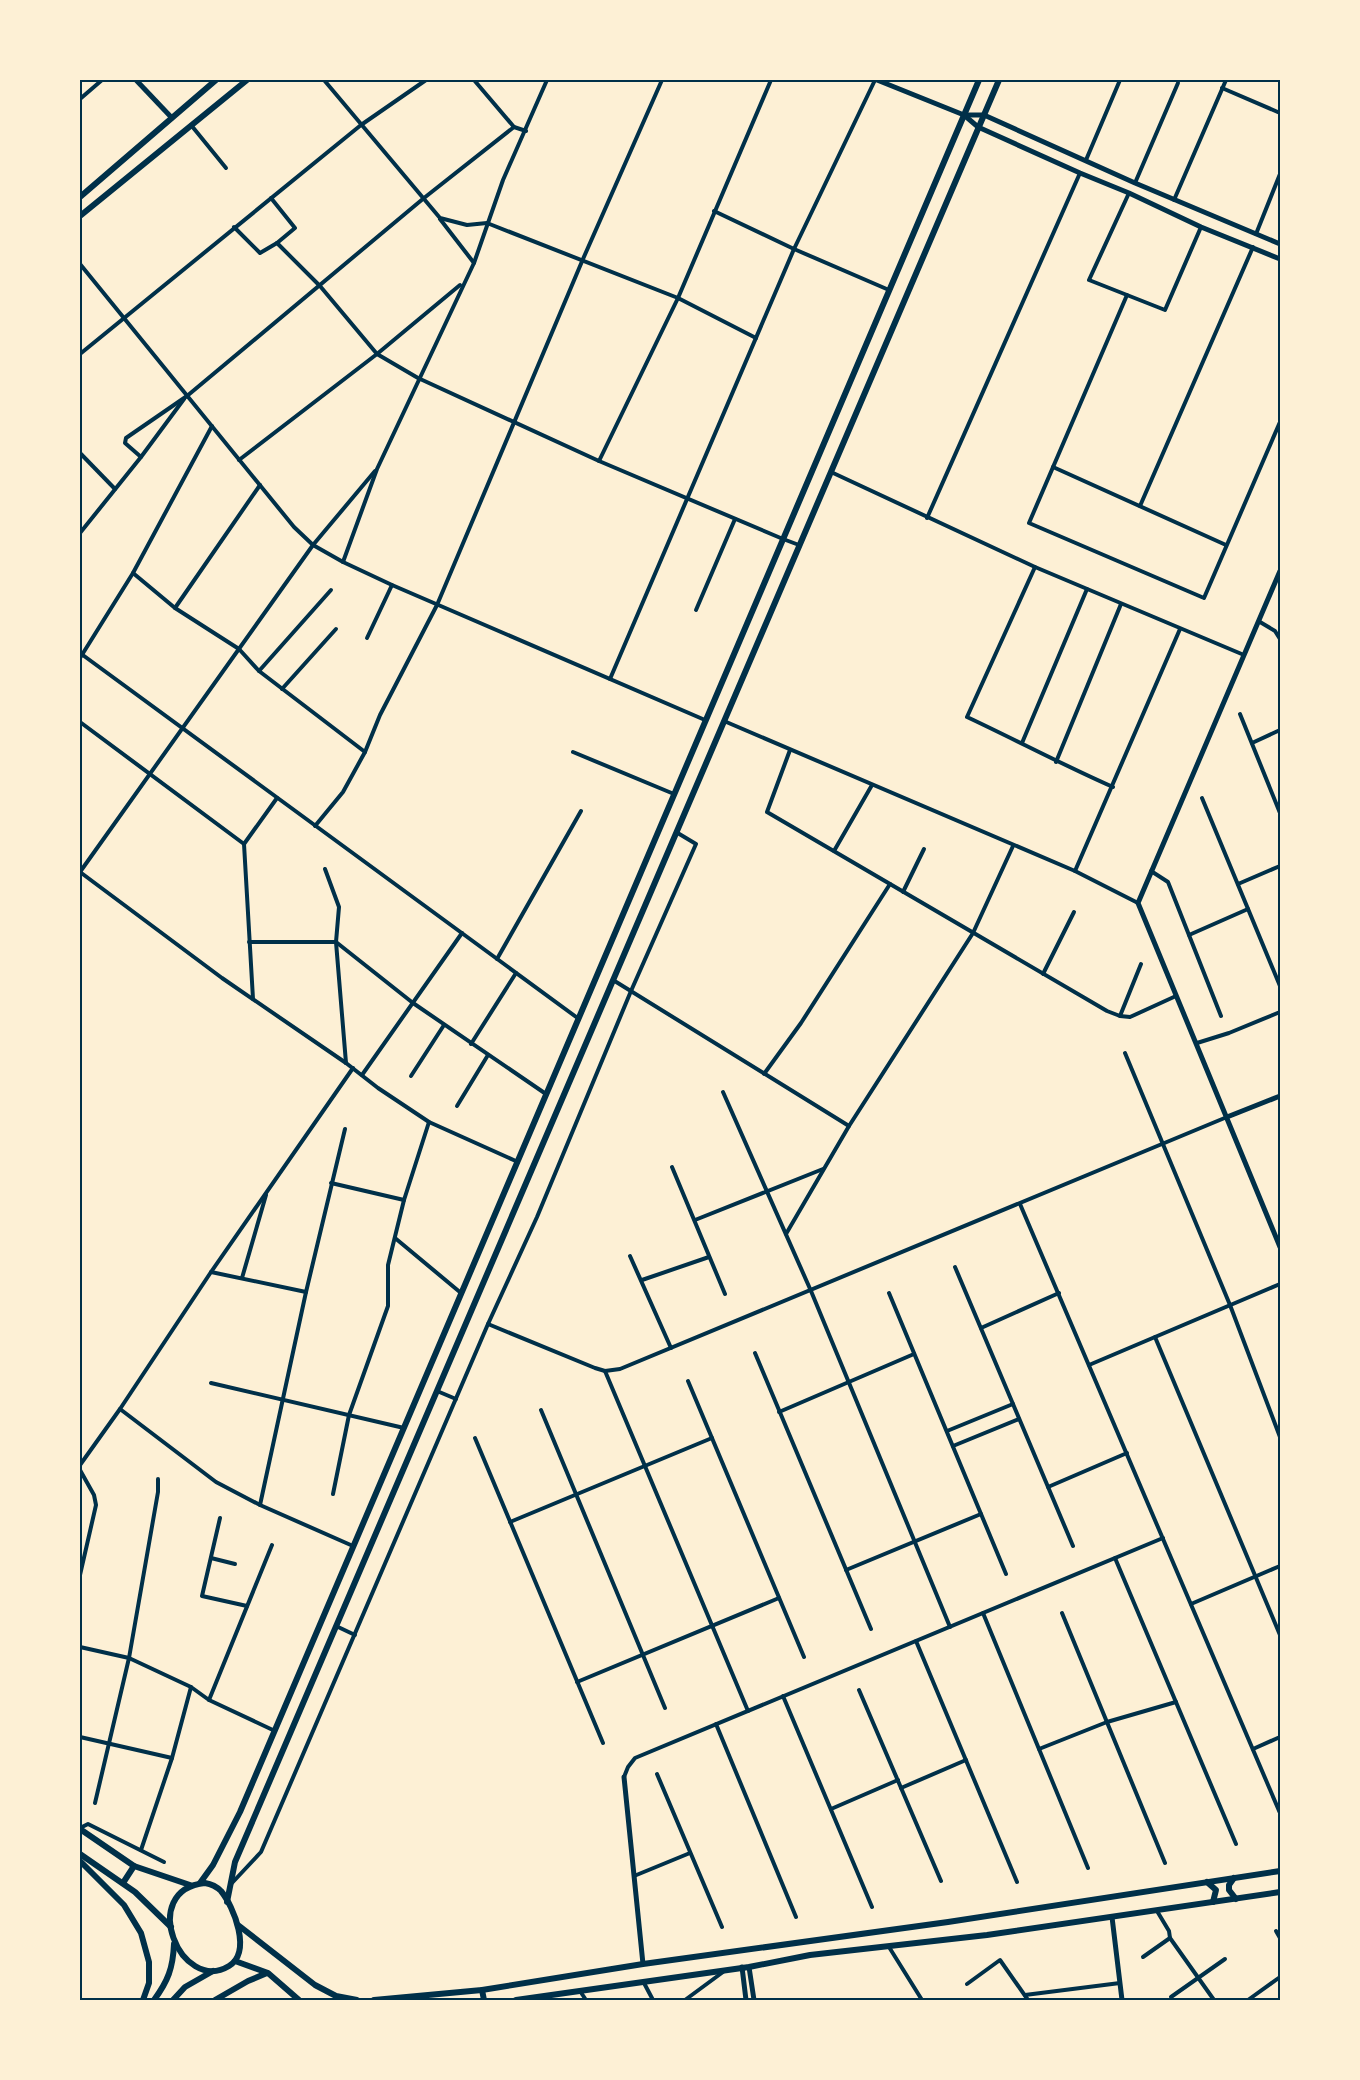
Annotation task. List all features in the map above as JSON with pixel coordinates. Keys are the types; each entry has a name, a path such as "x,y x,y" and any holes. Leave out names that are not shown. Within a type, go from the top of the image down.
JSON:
{"main road":[{"path":"80,197 216,80"},
{"path":"80,216 247,80"},
{"path":"200,1883 213,1865 240,1812 979,80"},
{"path":"227,1902 235,1862 253,1819 999,80"},
{"path":"382,1480 396,1486"},
{"path":"240,1812 243,1816 253,1819"},
{"path":"80,1828 134,1866 191,1885"},
{"path":"80,1854 123,1883 171,1927"},
{"path":"80,1861 124,1905 141,1934 150,1962 149,1983 143,2001"},
{"path":"123,1883 134,1866"},
{"path":"374,2001 482,1990 643,1964 729,1954 1281,1871"},
{"path":"1235,1878 1229,1885 1229,1890 1236,1899"},
{"path":"1207,1882 1216,1890 1213,1902"},
{"path":"154,2001 173,1964 174,1941 171,1927 172,1909 176,1896 191,1885 205,1883 216,1887 227,1902 241,1942 235,1961 226,1968 214,1970 199,1967 189,1962 174,1941"},
{"path":"516,2001 727,1970 810,1955 888,1947 1281,1893"},
{"path":"236,1923 315,1985 336,1996 357,2001"},
{"path":"235,1961 268,1973 299,2001"},
{"path":"173,2001 185,1987 214,1970"},
{"path":"215,2001 248,1981 268,1973"},
{"path":"482,1990 484,2001"}],"street":[{"path":"80,99 102,80"},
{"path":"136,80 172,118"},
{"path":"324,80 424,198 474,263"},
{"path":"80,354 361,125 426,80"},
{"path":"474,80 514,127 526,131"},
{"path":"343,562 377,469 462,284 474,263 503,180 547,80"},
{"path":"315,826 343,792 437,605 662,80"},
{"path":"599,461 678,298 771,80"},
{"path":"610,679 794,249 876,80 964,115 978,127 1201,227 1281,259"},
{"path":"1086,160 1120,80"},
{"path":"1174,200 1226,80"},
{"path":"1135,183 1179,83"},
{"path":"1222,88 1281,113"},
{"path":"964,115 984,115 1174,200 1281,244"},
{"path":"190,125 226,168"},
{"path":"141,458 125,443 126,438 187,396 424,198 514,127"},
{"path":"927,518 1080,173"},
{"path":"1256,234 1281,174"},
{"path":"1129,193 1089,280 1164,311 1201,227"},
{"path":"234,227 260,253 277,243 295,228 271,198"},
{"path":"714,211 889,290"},
{"path":"440,218 467,225 487,222 678,298 756,338"},
{"path":"277,243 320,286 377,354 418,378 599,461 799,545"},
{"path":"1140,506 1253,247"},
{"path":"80,264 294,527 313,545 392,585 706,721"},
{"path":"239,460 377,354 462,284"},
{"path":"1127,295 1029,523 1204,598 1281,422"},
{"path":"80,534 187,396"},
{"path":"212,426 133,573 80,655 579,1019"},
{"path":"80,453 115,489"},
{"path":"1053,467 1226,545"},
{"path":"377,469 313,545 80,872 253,1000 429,1122 518,1162"},
{"path":"830,472 1035,567 1246,656"},
{"path":"175,608 260,485"},
{"path":"696,610 735,519"},
{"path":"1035,567 967,717 1056,762 1113,787"},
{"path":"1138,903 1281,571"},
{"path":"133,573 175,608 239,649 259,671 365,752"},
{"path":"367,638 392,585"},
{"path":"1022,743 1087,589"},
{"path":"259,671 331,590"},
{"path":"1056,762 1121,604"},
{"path":"1260,622 1275,631 1281,639"},
{"path":"282,688 336,629"},
{"path":"1075,871 1180,629"},
{"path":"1240,714 1281,813"},
{"path":"724,721 1075,871 1138,903 1281,1247"},
{"path":"80,722 243,844"},
{"path":"1252,743 1281,730"},
{"path":"790,750 767,812 1107,1011 1130,1017 1177,995"},
{"path":"573,752 674,794"},
{"path":"834,851 872,785"},
{"path":"253,1000 243,844 277,798"},
{"path":"1202,798 1281,986"},
{"path":"497,959 581,811"},
{"path":"230,1886 261,1852 488,1324 537,1217 631,991 696,844 676,832"},
{"path":"786,1234 849,1126 974,933 1013,846"},
{"path":"903,892 924,849"},
{"path":"1238,884 1281,866"},
{"path":"325,869 339,907 336,942 346,1063"},
{"path":"1151,871 1167,882 1221,1016"},
{"path":"764,1074 801,1023 890,884"},
{"path":"1189,935 1248,909"},
{"path":"1043,974 1074,912"},
{"path":"362,1075 462,933"},
{"path":"249,942 336,942 413,1003 546,1094"},
{"path":"1120,1016 1141,964"},
{"path":"471,1044 516,973"},
{"path":"613,980 849,1126"},
{"path":"1197,1043 1281,1012"},
{"path":"411,1076 444,1025"},
{"path":"1125,1053 1230,1305 1281,1437"},
{"path":"457,1106 488,1055"},
{"path":"80,1465 353,1068"},
{"path":"723,1092 811,1291 950,1627"},
{"path":"488,1324 595,1368 605,1371 620,1370 1281,1096"},
{"path":"333,1494 350,1415 388,1306 388,1265 404,1200 429,1122"},
{"path":"260,1505 306,1292 345,1129"},
{"path":"672,1167 725,1294"},
{"path":"695,1220 824,1169"},
{"path":"331,1183 404,1200"},
{"path":"242,1278 268,1190"},
{"path":"1020,1204 1253,1749 1279,1803 1281,1813"},
{"path":"395,1238 461,1294"},
{"path":"630,1256 671,1348"},
{"path":"642,1280 709,1257"},
{"path":"955,1266 1073,1546"},
{"path":"211,1272 306,1292"},
{"path":"1089,1365 1281,1284"},
{"path":"889,1293 1006,1574"},
{"path":"981,1328 1059,1293"},
{"path":"1155,1337 1281,1635"},
{"path":"755,1353 871,1629"},
{"path":"779,1412 915,1354"},
{"path":"605,1371 748,1711"},
{"path":"688,1381 804,1657"},
{"path":"212,1383 404,1428"},
{"path":"437,1391 456,1399"},
{"path":"947,1431 1013,1404"},
{"path":"120,1409 216,1482 260,1505 354,1547"},
{"path":"541,1410 665,1708"},
{"path":"953,1446 1019,1419"},
{"path":"475,1438 603,1743"},
{"path":"510,1522 712,1438"},
{"path":"1048,1487 1127,1453"},
{"path":"80,1470 94,1495 96,1505 80,1575"},
{"path":"95,1803 129,1658 158,1492 158,1479"},
{"path":"846,1570 981,1514"},
{"path":"220,1518 202,1596 247,1606"},
{"path":"643,1964 624,1777 635,1758 1163,1538"},
{"path":"209,1700 272,1545"},
{"path":"211,1558 235,1564"},
{"path":"1115,1558 1236,1844"},
{"path":"1191,1604 1281,1566"},
{"path":"577,1682 779,1598"},
{"path":"983,1613 1088,1868"},
{"path":"1062,1613 1165,1863"},
{"path":"336,1626 355,1635"},
{"path":"916,1641 1017,1881"},
{"path":"80,1647 129,1658 191,1687 209,1700 274,1731"},
{"path":"141,1850 172,1758 191,1687"},
{"path":"859,1690 941,1881"},
{"path":"783,1696 872,1906"},
{"path":"1039,1749 1107,1722 1176,1702"},
{"path":"716,1724 796,1917"},
{"path":"80,1737 172,1758"},
{"path":"1253,1749 1281,1737"},
{"path":"901,1788 966,1760"},
{"path":"657,1774 722,1927"},
{"path":"831,1809 898,1780"},
{"path":"80,1828 88,1824 164,1862"},
{"path":"633,1876 690,1853"},
{"path":"1157,1911 1169,1931 1170,1938 1214,2001"},
{"path":"1112,1917 1122,2001"},
{"path":"1275,1931 1281,1938"},
{"path":"1143,1957 1170,1938"},
{"path":"888,1947 922,2001"},
{"path":"1171,1997 1225,1959"},
{"path":"968,1984 1000,1960 1028,2001"},
{"path":"746,1967 754,2001"},
{"path":"746,1967 744,1982 746,2001"},
{"path":"685,2001 727,1970"},
{"path":"1248,2001 1281,1977"},
{"path":"744,1982 751,1981"},
{"path":"644,1982 653,2001"},
{"path":"1025,1995 1120,1983"},
{"path":"580,1991 586,2001"}]}
